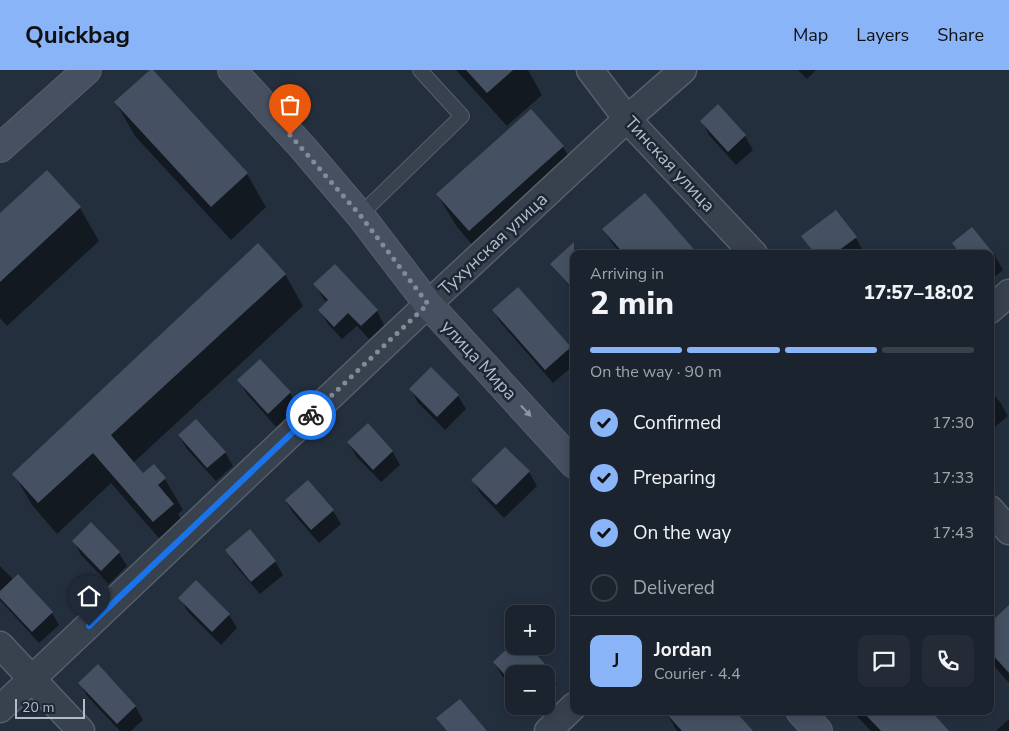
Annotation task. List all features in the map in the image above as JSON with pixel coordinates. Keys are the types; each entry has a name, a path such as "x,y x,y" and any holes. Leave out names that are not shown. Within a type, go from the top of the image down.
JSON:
{"main road":[{"path":"0,148 86,70"},
{"name":"улица Мира","path":"239,72 360,215 428,304 570,460"},
{"path":"804,715 818,731"}],"street":[{"name":"Тинская улица","path":"590,70 627,119 750,250"},
{"name":"Тухунская улица","path":"0,709 428,304 627,119 683,70"},
{"path":"994,306 1009,293"},
{"path":"994,513 1009,530"},
{"path":"0,645 81,731"},
{"path":"548,731 570,710"}],"lane":[{"path":"360,215 462,116 420,70"}],"building":[{"path":"150,70 153,70 248,173 211,207 114,102"},
{"path":"466,70 513,70 487,93"},
{"path":"718,104 746,135 728,152 700,121"},
{"path":"531,109 564,146 469,231 436,194"},
{"path":"47,170 81,207 0,282 0,213"},
{"path":"645,193 695,250 620,250 602,229"},
{"path":"836,210 857,237 839,250 812,250 801,236"},
{"path":"972,227 991,250 957,250 952,243"},
{"path":"574,242 574,250 570,250 570,286 550,264"},
{"path":"258,243 286,274 111,435 143,473 154,464 166,478 158,485 174,504 153,522 93,453 38,503 12,474"},
{"path":"335,264 378,310 361,326 348,313 334,327 318,310 328,300 313,284"},
{"path":"518,287 570,348 545,370 492,310"},
{"path":"260,359 291,392 268,414 237,380"},
{"path":"431,367 459,395 437,417 409,389"},
{"path":"196,419 226,452 207,468 178,435"},
{"path":"368,423 393,451 373,470 347,442"},
{"path":"505,447 530,471 496,505 471,480"},
{"path":"308,480 334,510 311,530 285,500"},
{"path":"91,522 120,552 101,571 72,541"},
{"path":"250,529 276,561 251,582 225,550"},
{"path":"18,574 53,612 32,632 0,598 0,591"},
{"path":"196,580 230,614 212,632 178,598"},
{"path":"1009,605 1009,673 994,656 994,619"},
{"path":"505,651 505,655 537,655 546,665 505,665 505,675 493,662"},
{"path":"98,664 136,706 117,724 78,683"},
{"path":"460,699 487,731 447,731 436,718"},
{"path":"668,715 739,715 753,731 682,731"},
{"path":"866,715 935,715 949,731 881,731"}],"way so far":[{"path":"290,135 360,215 428,304 311,415"}],"route":[{"path":"89,626 311,415"}]}
